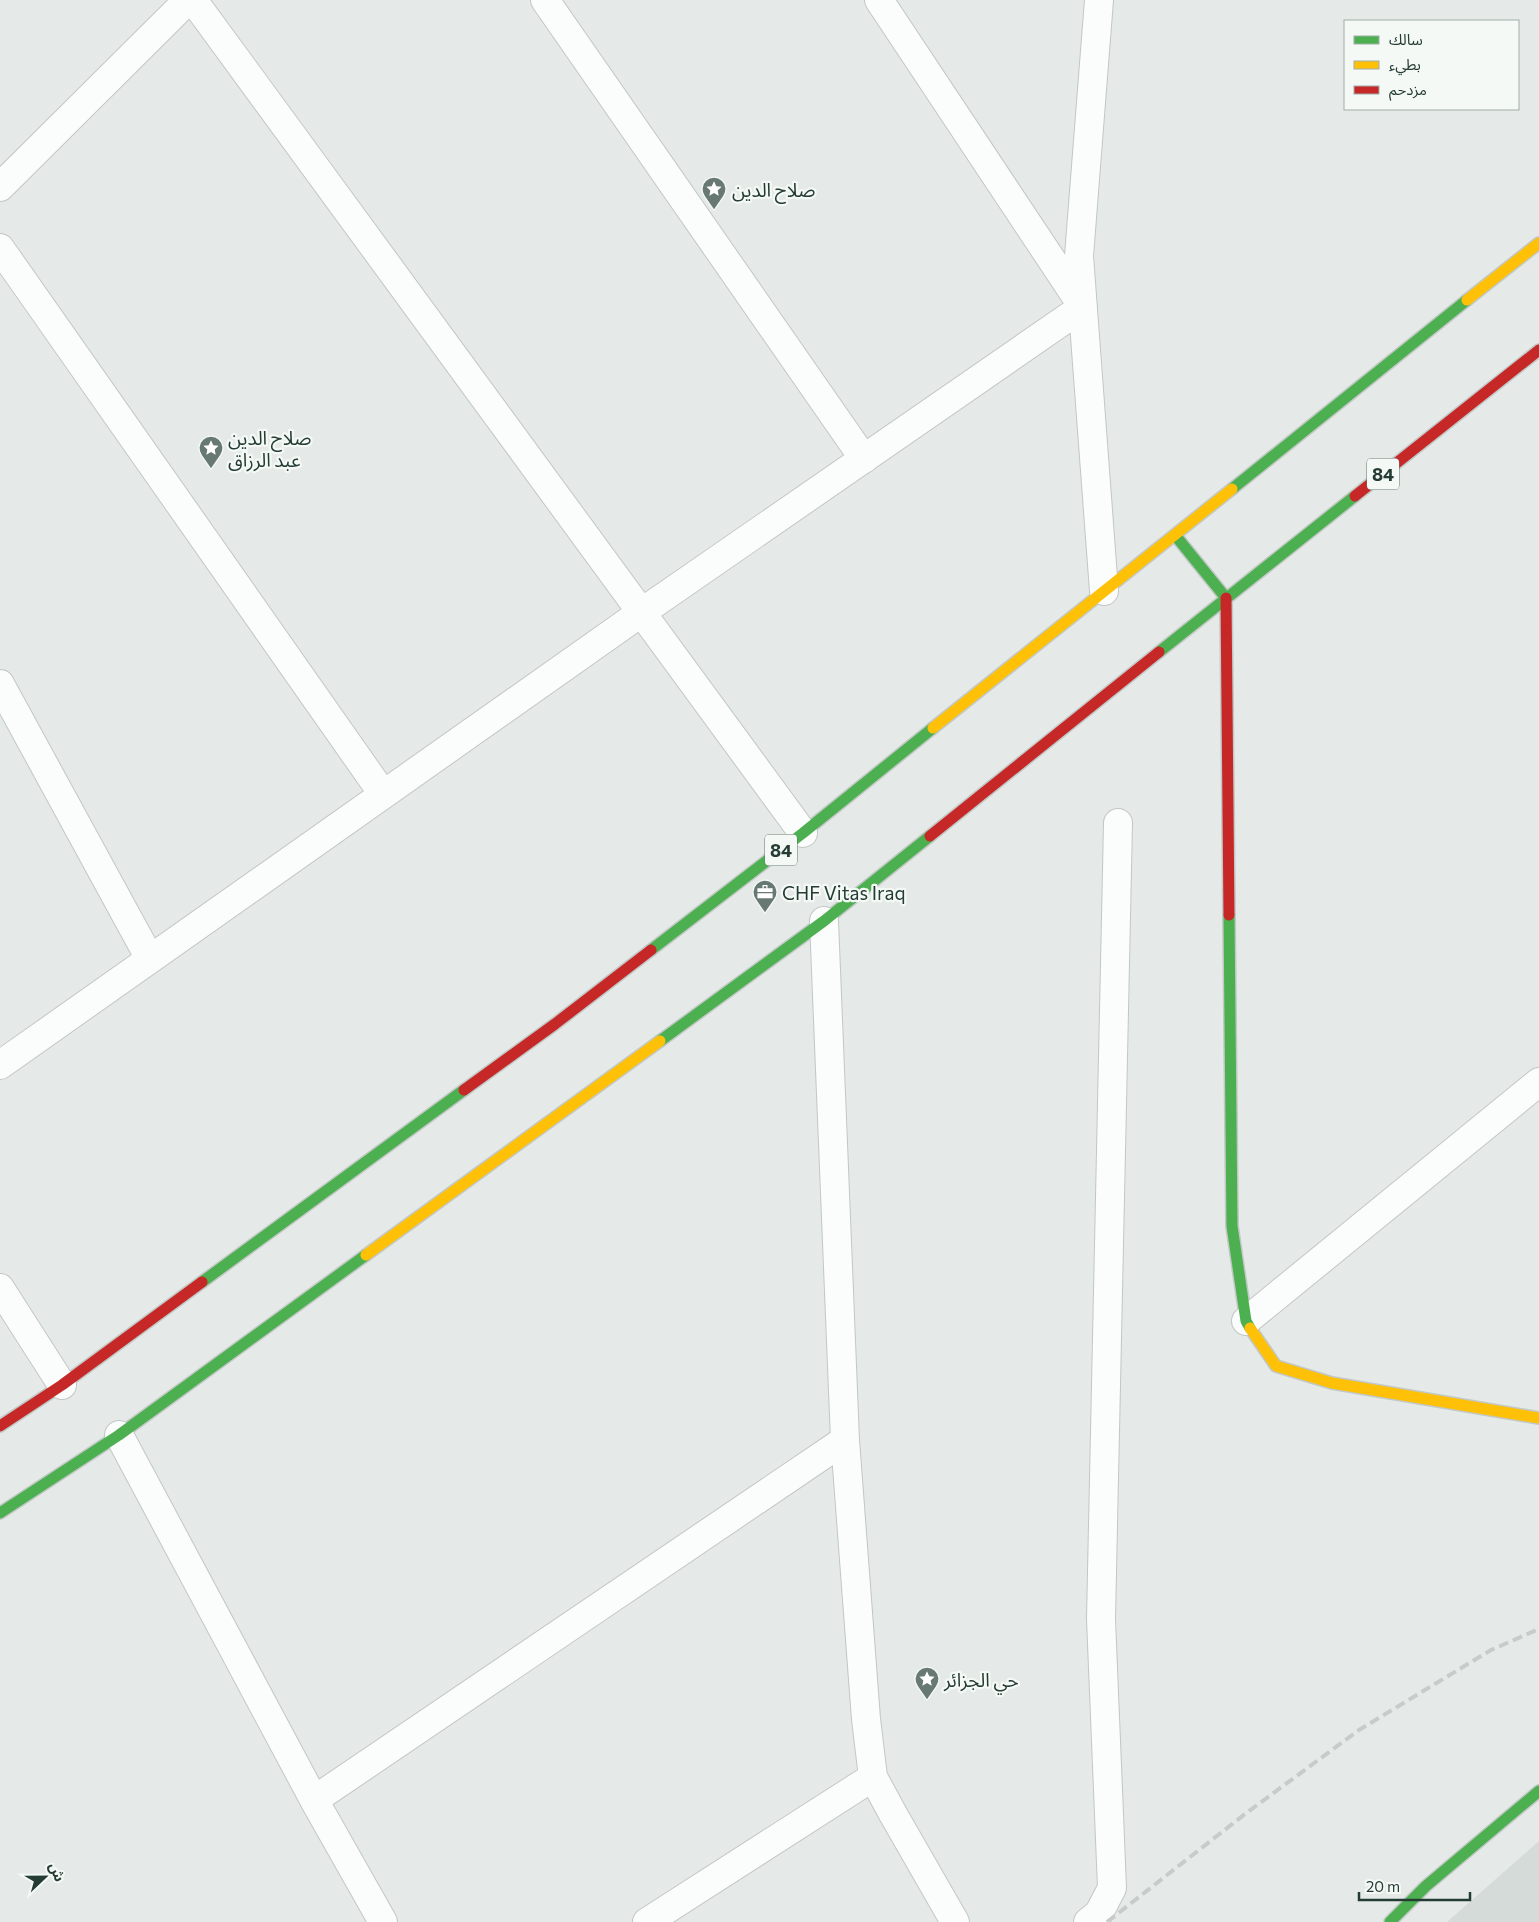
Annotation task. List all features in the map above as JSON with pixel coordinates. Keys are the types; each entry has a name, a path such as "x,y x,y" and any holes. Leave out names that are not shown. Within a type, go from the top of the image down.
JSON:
{"main road":[{"name":"84","path":"0,1426 62,1385 554,1024 803,833 1539,242"},
{"name":"84","path":"0,1513 119,1435 824,921 1226,598 1539,350"},
{"path":"1175,535 1226,598 1232,1226 1246,1321 1276,1366 1332,1383 1539,1418"},
{"path":"1390,1922 1426,1886 1539,1791"}],"street":[{"path":"0,187 188,0"},
{"path":"193,0 803,833"},
{"path":"878,0 1083,307"},
{"path":"1099,0 1079,256 1104,591"},
{"path":"557,5 864,459"},
{"path":"0,248 383,794"},
{"path":"0,1065 642,612 1083,307"},
{"path":"0,684 150,958"},
{"path":"1088,1922 1099,1913 1112,1888 1101,1618 1118,823"},
{"path":"824,921 845,1440 866,1719 873,1776 892,1814 956,1922"},
{"path":"1246,1321 1539,1082"},
{"path":"0,1288 62,1385"},
{"path":"119,1435 314,1800 383,1922"},
{"path":"314,1800 845,1440"},
{"path":"647,1922 873,1776"}],"shaded area":[{"path":"1539,1841 1539,1922 1447,1922"}],"railway":[{"path":"1107,1922 1245,1814 1359,1730 1491,1650 1539,1629"}],"traffic: fast":[{"path":"1232,489 1467,300"},
{"path":"1159,652 1355,496"},
{"path":"1175,535 1226,598"},
{"path":"651,950 803,833 933,728"},
{"path":"660,1041 824,921 930,836"},
{"path":"1229,915 1232,1226 1246,1321 1250,1328"},
{"path":"202,1282 464,1090"},
{"path":"0,1513 119,1435 366,1255"},
{"path":"1390,1922 1426,1886 1539,1791"}],"traffic: slow":[{"path":"1467,300 1539,243"},
{"path":"933,728 1232,489"},
{"path":"366,1255 660,1041"},
{"path":"1250,1328 1276,1366 1332,1383 1539,1418"}],"traffic: jam":[{"path":"1355,496 1539,350"},
{"path":"1226,598 1229,915"},
{"path":"930,836 1159,652"},
{"path":"464,1090 555,1024 651,950"},
{"path":"0,1426 62,1385 202,1282"}],"place":[{"name":"صلاح الدين","path":"714,210"},
{"name":"صلاح الدين عبد الرزاق","path":"211,469"},
{"name":"CHF Vitas Iraq","path":"765,913"},
{"name":"حي الجزائر","path":"927,1700"}]}
